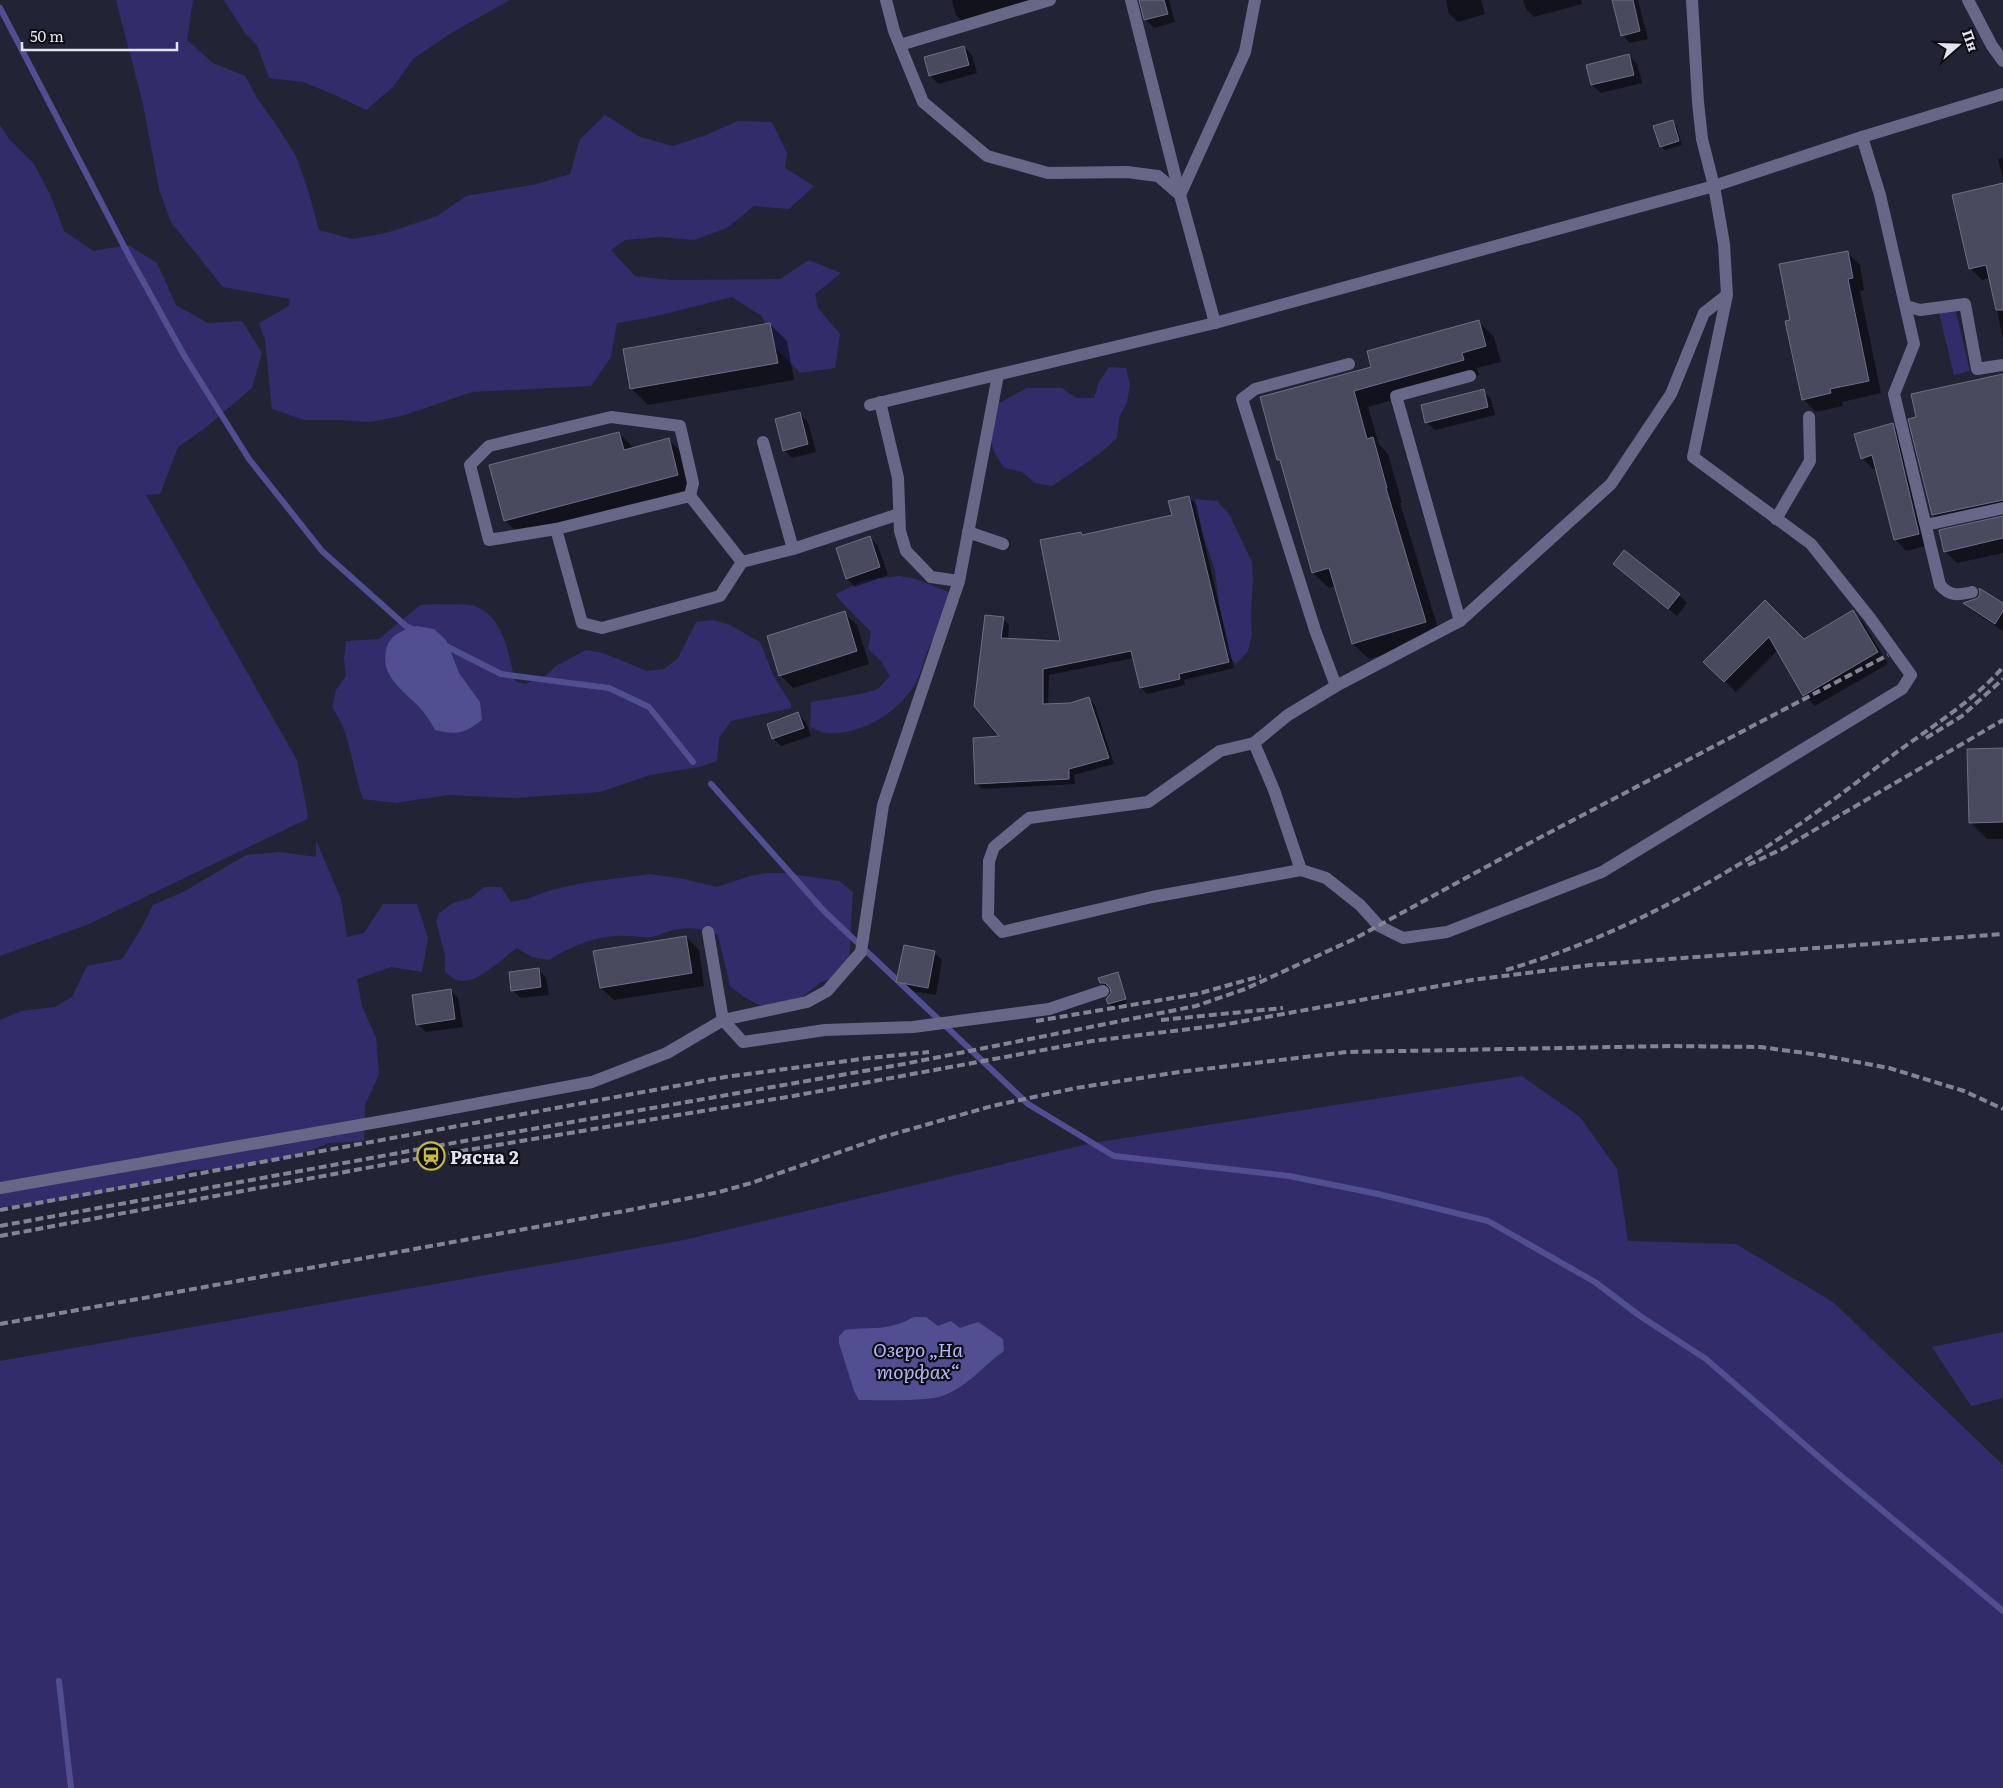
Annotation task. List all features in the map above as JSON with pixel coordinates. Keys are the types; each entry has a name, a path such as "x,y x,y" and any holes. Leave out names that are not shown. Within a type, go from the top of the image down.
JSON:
{"lane":[{"path":"886,0 894,31 922,102 987,156 1048,173 1126,172 1158,176 1180,195"},
{"path":"900,45 1050,0"},
{"path":"1131,0 1180,195 1215,323"},
{"path":"1180,195 1245,52 1255,0"},
{"path":"1692,0 1702,139 1714,186 1724,244 1728,295 1693,457 1811,544 1870,618 1911,675 1902,689 1602,872 1447,932 1403,938 1379,926 1360,905 1326,878 1301,870 1152,897 1002,932 988,918 989,861 994,847 1029,818 1148,802 1220,751 1254,743 1288,715 1336,686 1460,621 1611,484 1671,394 1704,313 1728,295"},
{"path":"1968,0 1992,46 2003,61"},
{"path":"959,580 931,577 906,551 900,531 898,478 875,404 1215,323 1714,186 1862,137 2003,94"},
{"path":"1862,137 1880,196 1914,344 1894,394 1940,585 1946,592 1956,596 1972,592"},
{"path":"1906,306 1920,310 1965,304 1977,369 2003,365"},
{"path":"1336,686 1315,630 1242,399 1255,389 1349,364"},
{"path":"0,1188 400,1118 592,1082 667,1053 723,1020 807,1002 827,991 861,952 883,805 959,580 998,375"},
{"path":"1460,621 1396,396 1470,376"},
{"path":"611,416 680,426 693,483 690,496 556,529 489,540 470,465 489,446 611,416"},
{"path":"1776,519 1810,461 1808,417"},
{"path":"763,442 793,548"},
{"path":"690,496 742,562"},
{"path":"1926,525 2003,508"},
{"path":"556,529 582,624 602,628 720,596 742,562 793,548 899,514"},
{"path":"968,532 1003,544"},
{"path":"1254,743 1274,790 1301,870"},
{"path":"708,932 723,1020 743,1042 825,1030 913,1027 1049,1009 1103,991"}],"shaded area":[{"path":"116,0 193,0 187,40 213,63 245,76 257,98 296,156 319,230 352,239 386,233 437,216 466,196 537,184 570,174 580,139 605,115 640,137 673,146 706,135 738,121 772,122 787,153 785,168 814,186 789,209 754,206 727,228 694,240 660,237 625,240 611,250 635,276 671,280 780,279 809,260 841,273 815,294 818,308 840,334 835,368 800,373 776,348 762,316 732,297 661,315 617,323 611,357 591,386 472,392 405,415 371,422 304,420 272,409 265,340 259,323 289,306 290,299 223,287 171,222 159,189 143,104"},
{"path":"224,0 510,0 451,33 414,58 393,87 366,110 303,82 269,78 257,45 245,33"},
{"path":"0,125 9,139 34,164 50,194 64,231 93,251 128,245 157,263 176,305 208,323 242,321 262,353 252,388 204,429 178,447 160,494 146,495 297,760 308,815 307,819 89,924 0,956"},
{"path":"1955,309 1970,371 1954,375 1939,313"},
{"path":"1109,367 1126,368 1130,385 1127,402 1119,418 1117,438 1102,452 1052,486 1035,483 1022,472 1005,468 998,459 992,444 992,430 999,403 1027,388 1062,388 1076,398 1094,398 1099,382"},
{"path":"1195,499 1217,501 1229,514 1252,562 1252,634 1248,651 1236,664 1230,658 1219,605 1215,570 1204,538"},
{"path":"899,576 916,579 949,592 957,607 933,640 915,684 908,695 889,713 866,726 841,733 821,732 810,727 811,702 874,690 880,687 890,676 881,661 868,649 871,632 835,594 865,580"},
{"path":"420,605 473,606 486,612 504,639 515,681 524,684 543,678 556,666 586,650 603,653 647,671 664,669 678,658 696,622 713,620 730,625 760,642 773,675 791,704 791,708 731,721 719,738 717,761 699,767 650,775 600,792 515,798 448,795 396,803 363,799 343,728 332,707 336,690 346,676 344,658 346,641 379,639"},
{"path":"316,840 341,899 347,937 364,933 383,904 417,904 428,938 422,972 391,967 357,979 362,1006 376,1038 379,1074 365,1105 364,1141 329,1143 296,1156 227,1169 192,1170 158,1183 58,1201 0,1207 0,1020 21,1011 55,1007 72,997 87,966 122,959 141,929 153,905 185,891 246,855 280,852 316,857"},
{"path":"767,873 785,873 839,881 853,892 849,964 838,977 821,982 794,1004 777,1008 759,1005 744,997 730,986 718,935 695,928 677,929 652,937 621,936 599,938 573,947 549,960 532,957 517,948 488,971 471,980 455,979 445,972 445,955 436,922 439,913 453,903 471,898 484,887 501,887 511,902 582,883 650,874 684,879 717,887 750,876"},
{"path":"1522,1076 1580,1117 1617,1169 1628,1241 1736,1244 1833,1302 2003,1465 2003,1788 0,1788 0,1361 684,1240 1092,1143"},
{"path":"2003,1332 2003,1398 1971,1406 1932,1347"}],"water":[{"path":"417,626 434,629 446,640 459,673 480,702 482,720 465,731 449,733 435,730 423,711 392,680 386,667 386,651 393,637 401,631"},
{"name":"Озеро „На торфах“","path":"914,1317 926,1317 938,1326 951,1321 960,1328 978,1322 1003,1339 1004,1351 969,1381 945,1395 916,1400 859,1400 854,1391 839,1343 839,1336 845,1330 888,1327"}],"building":[{"path":"1139,0 1164,0 1168,14 1144,20"},
{"path":"1612,0 1633,0 1640,31 1621,36"},
{"path":"964,46 969,65 929,76 924,57"},
{"path":"1629,54 1634,75 1591,85 1586,65"},
{"path":"1673,120 1679,141 1660,147 1653,126"},
{"path":"2003,183 2003,310 1996,310 1986,265 1969,269 1952,195"},
{"path":"1848,251 1853,278 1848,279 1869,381 1830,389 1831,393 1802,400 1785,321 1790,320 1779,264"},
{"path":"1479,320 1486,346 1462,353 1464,360 1354,391 1367,439 1373,437 1386,488 1426,622 1352,644 1329,568 1312,573 1280,460 1277,460 1260,397 1371,367 1367,351"},
{"path":"770,323 778,363 630,389 623,349"},
{"path":"2003,374 2003,500 1932,515 1908,419 1916,417 1911,394"},
{"path":"1484,389 1488,407 1425,423 1421,405"},
{"path":"800,412 808,444 783,451 775,419"},
{"path":"1893,423 1919,534 1894,540 1872,455 1861,459 1854,434"},
{"path":"619,432 624,450 669,438 678,475 504,521 489,465"},
{"path":"1189,496 1229,662 1179,674 1180,679 1140,688 1131,651 1043,669 1043,704 1070,703 1089,697 1109,758 1069,769 1069,779 975,784 973,738 999,736 974,706 985,615 1004,617 1001,638 1060,641 1040,540 1081,532 1082,535 1172,515 1168,501"},
{"path":"2003,516 2003,538 1944,552 1939,530"},
{"path":"870,536 880,567 846,579 836,548"},
{"path":"1624,550 1680,594 1668,609 1613,564"},
{"path":"1979,588 2003,603 2003,611 1995,624 1963,603 1978,598 1980,594"},
{"path":"1765,600 1804,639 1853,610 1878,652 1803,696 1769,637 1724,682 1703,662"},
{"path":"845,611 857,651 779,676 767,636"},
{"path":"798,712 804,728 772,739 767,724"},
{"path":"2003,748 2003,822 1969,823 1967,749"},
{"path":"686,936 692,973 600,988 593,951"},
{"path":"904,945 935,951 928,988 896,982"},
{"path":"539,968 541,987 511,991 509,972"},
{"path":"1118,972 1126,999 1108,1004 1106,999 1111,993 1110,988 1105,983 1100,983 1098,978"},
{"path":"451,989 455,1019 416,1025 412,995"}],"waterway":[{"path":"0,8 128,254 185,357 249,459 322,551 406,626 416,631"},
{"path":"442,644 501,674 609,688 649,707 693,762"},
{"path":"711,784 824,911 1028,1104 1114,1156 1289,1176 1378,1194 1488,1221 1595,1282 1640,1316 1706,1359 1828,1465 2003,1611"},
{"path":"59,1681 71,1788"}],"railway":[{"path":"0,1226 475,1139 904,1064 1196,1006 1245,989 1352,940 1539,838 1888,655"},
{"path":"1506,970 1572,948 1636,920 1699,888 1759,852 1953,712 1980,690 2003,667"},
{"path":"1926,738 1962,716 2003,679"},
{"path":"1748,865 1782,849 2003,720"},
{"path":"0,1236 431,1156 793,1096 1092,1041 1222,1025 1472,980 1590,965 2003,934"},
{"path":"1036,1021 1197,994 1261,976"},
{"path":"1161,1020 1283,1008"},
{"path":"0,1324 630,1210 719,1192 751,1183 883,1137 992,1106 1076,1088 1179,1072 1347,1052 1670,1046 1760,1047 1820,1055 1889,1068 1964,1091 2003,1109"},
{"path":"0,1210 725,1077 929,1052"}],"place":[{"name":"Рясна 2","path":"431,1156"}]}
